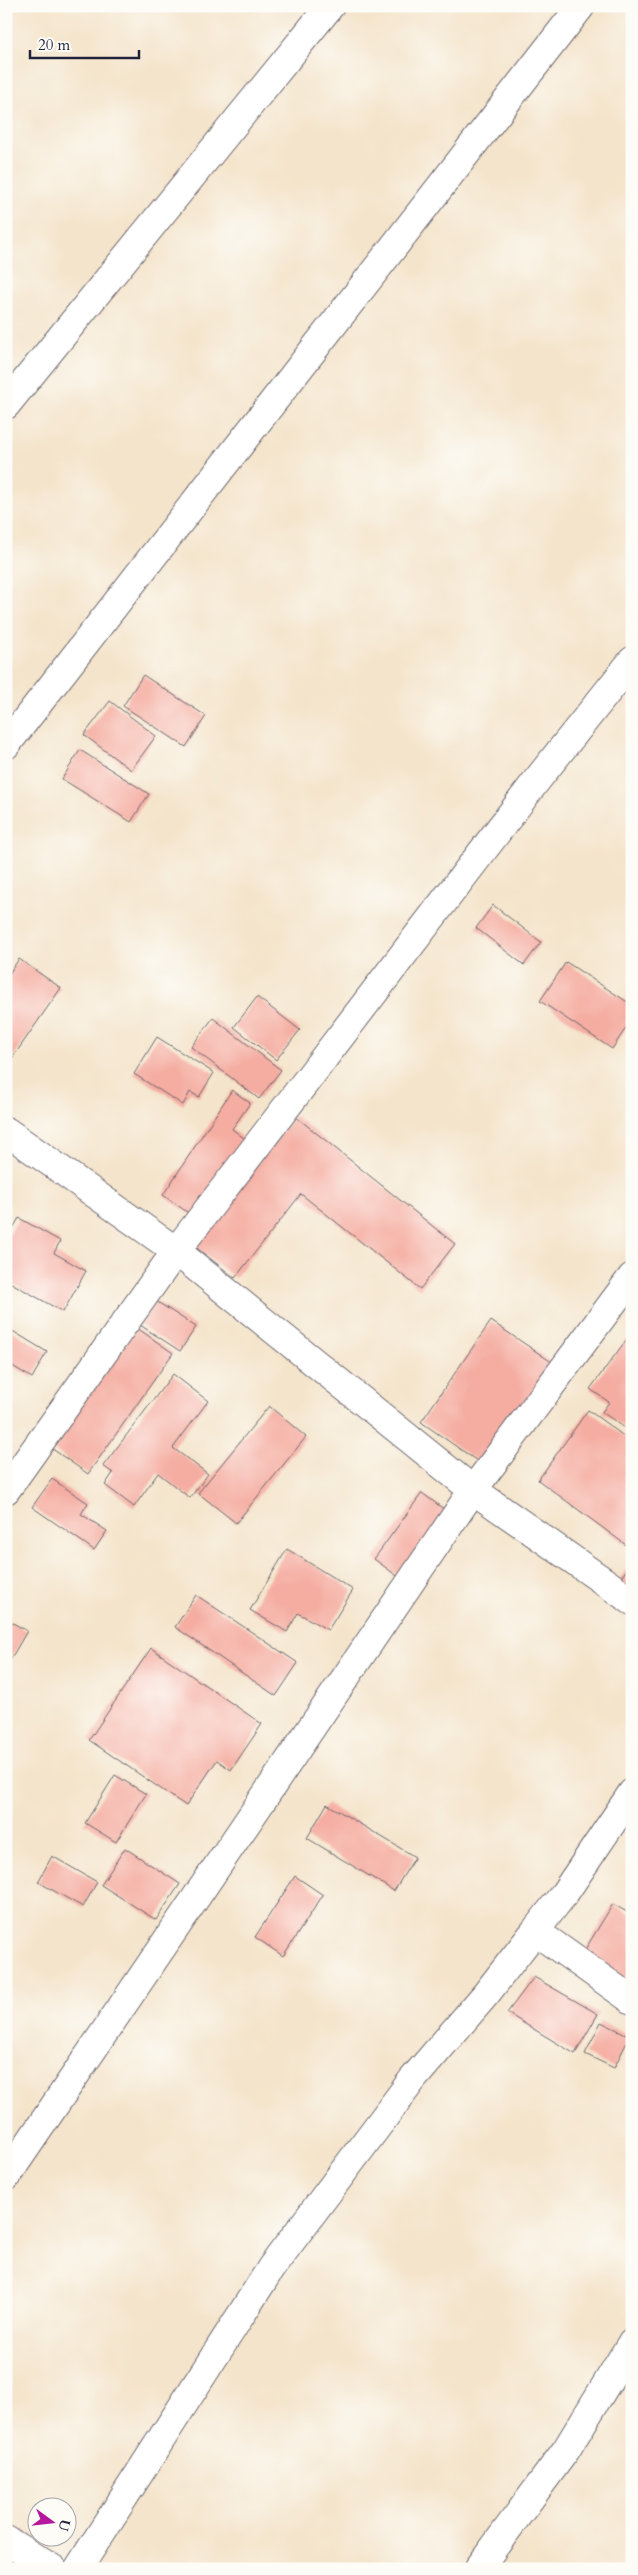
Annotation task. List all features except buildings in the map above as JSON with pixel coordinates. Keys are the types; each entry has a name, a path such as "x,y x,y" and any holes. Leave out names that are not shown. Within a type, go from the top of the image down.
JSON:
{"street":[{"path":"6,405 330,6"},
{"path":"6,745 582,6"},
{"path":"6,1490 176,1251 537,780 632,661"},
{"path":"6,1131 176,1251 473,1490 632,1601"},
{"path":"10,2162 473,1490 632,1277"},
{"path":"78,2569 271,2268 413,2079 486,1994 564,1894 632,1793"},
{"path":"535,1931 632,2000"},
{"path":"478,2569 566,2450 632,2342"},
{"path":"6,2540 53,2569"}]}
